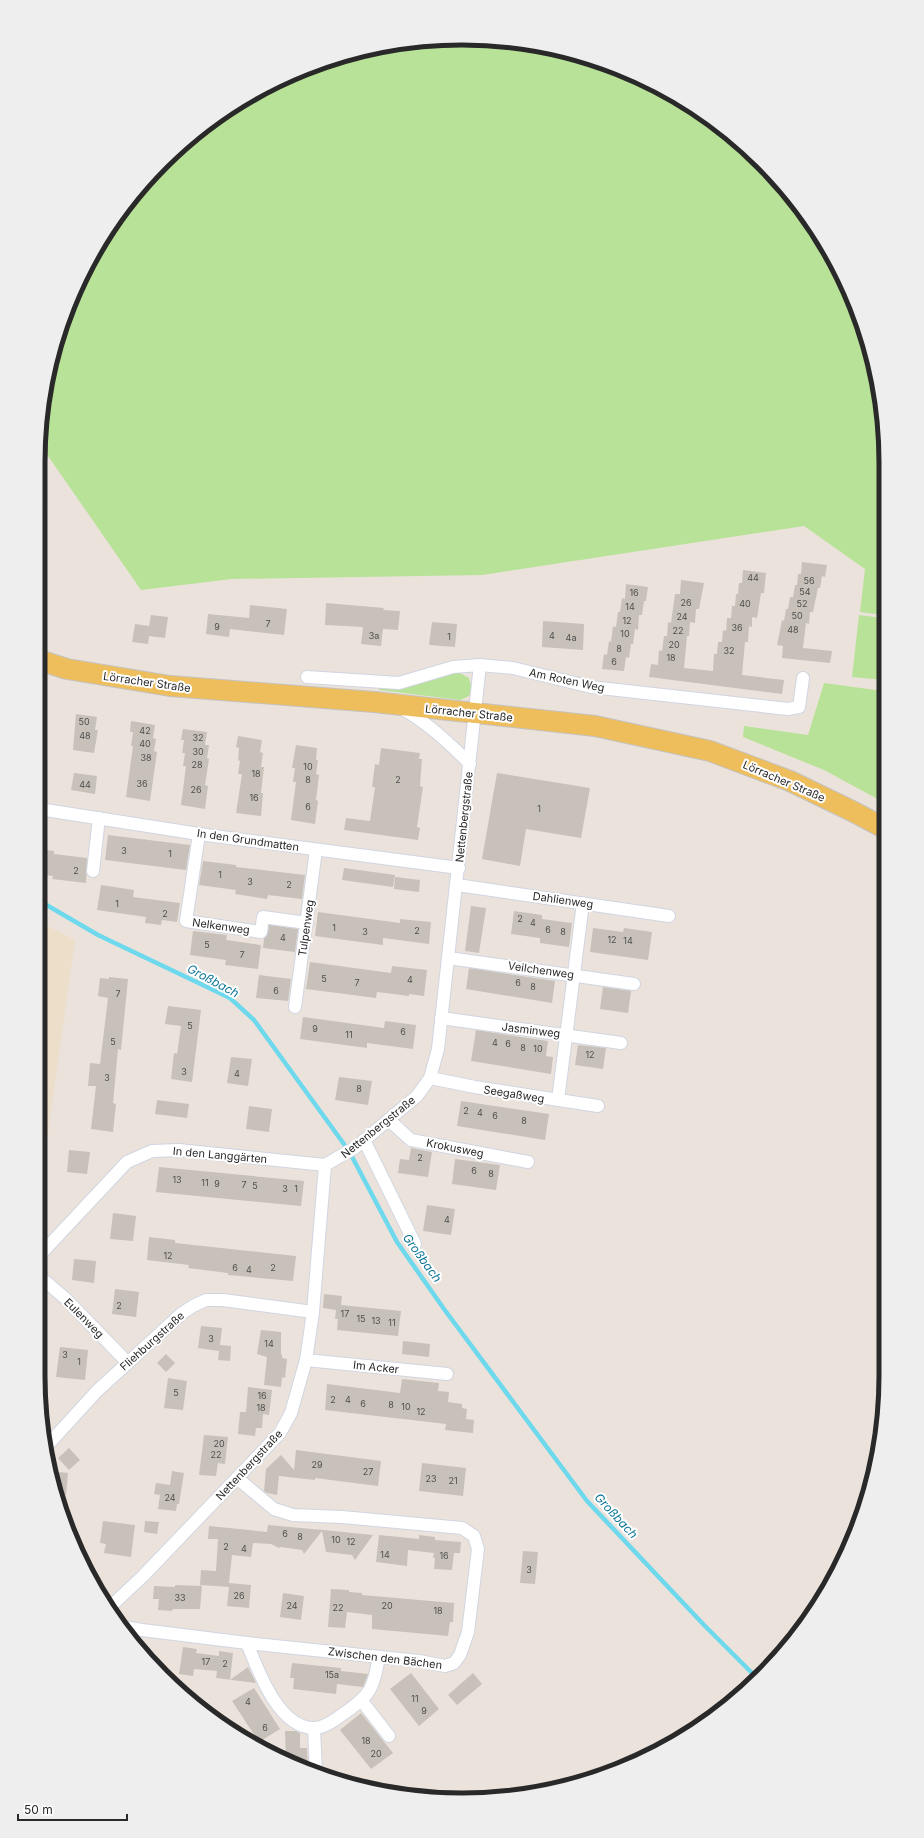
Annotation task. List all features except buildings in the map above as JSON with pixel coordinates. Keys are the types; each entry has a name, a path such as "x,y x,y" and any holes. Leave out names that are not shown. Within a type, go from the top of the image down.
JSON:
{"main road":[{"name":"Lörracher Straße","path":"45,662 67,669 170,686 398,705 595,726 710,751 790,781 879,825"}],"street":[{"name":"Am Roten Weg","path":"307,677 399,683 453,667 480,665 513,668 591,687 788,709 799,707 803,678"},
{"name":"Nettenbergstraße","path":"113,1604 143,1576 280,1434 292,1413 306,1360 314,1312 325,1165 337,1160 360,1144 389,1120 417,1096 430,1078 438,1049 476,714 480,665"},
{"path":"398,705 424,722 447,741 470,764"},
{"name":"In den Grundmatten","path":"45,810 200,834 459,868"},
{"path":"93,871 99,818"},
{"name":"Nelkenweg","path":"200,834 186,921 261,932 263,917 307,923"},
{"name":"Tulpenweg","path":"295,1007 316,850"},
{"name":"Dahlienweg","path":"457,885 669,916"},
{"path":"558,1100 583,903"},
{"name":"Veilchenweg","path":"448,958 575,974 634,984"},
{"name":"Jasminweg","path":"441,1018 621,1043"},
{"name":"Seegaßweg","path":"430,1078 475,1087 598,1106"},
{"name":"Krokusweg","path":"389,1120 411,1140 528,1162"},
{"path":"360,1144 415,1244"},
{"name":"In den Langgärten","path":"45,1250 128,1162 152,1151 179,1150 325,1165"},
{"name":"Eulenweg","path":"45,1281 66,1299 128,1363"},
{"name":"Fliehburgstraße","path":"51,1442 97,1391 181,1314 193,1306 206,1300 223,1300 314,1312"},
{"name":"Im Acker","path":"306,1360 447,1374"},
{"name":"Zwischen den Bächen","path":"129,1628 247,1643 419,1660 446,1666 454,1663 460,1655 468,1632 478,1549 474,1536 462,1528 342,1516 293,1515 274,1509 237,1478"},
{"path":"247,1643 264,1683 285,1714 296,1723 314,1728 331,1722 361,1700 375,1682 379,1657"},
{"path":"361,1700 389,1736"},
{"path":"314,1728 316,1766"}],"shaded area":[{"path":"45,925 75,940 45,1154"}],"green space":[{"path":"462,45 489,46 543,53 570,59 622,77 646,88 694,115 737,148 757,167 776,187 809,230 836,278 847,302 865,354 871,381 878,435 879,614 860,612 865,569 804,526 482,575 232,579 141,590 45,452 53,381 67,328 77,302 101,253 115,230 148,187 187,148 230,115 278,88 302,77 354,59 381,53 435,46"},
{"path":"859,615 879,618 879,680 852,677"},
{"path":"458,672 469,678 472,689 469,696 460,700 379,690 380,687 402,688"},
{"path":"824,683 879,690 879,800 824,770 743,737 744,726 808,735"}],"waterway":[{"name":"Großbach","path":"45,904 98,935 230,998 254,1020 349,1151 397,1242 444,1309 587,1501 704,1625 753,1674"}]}
